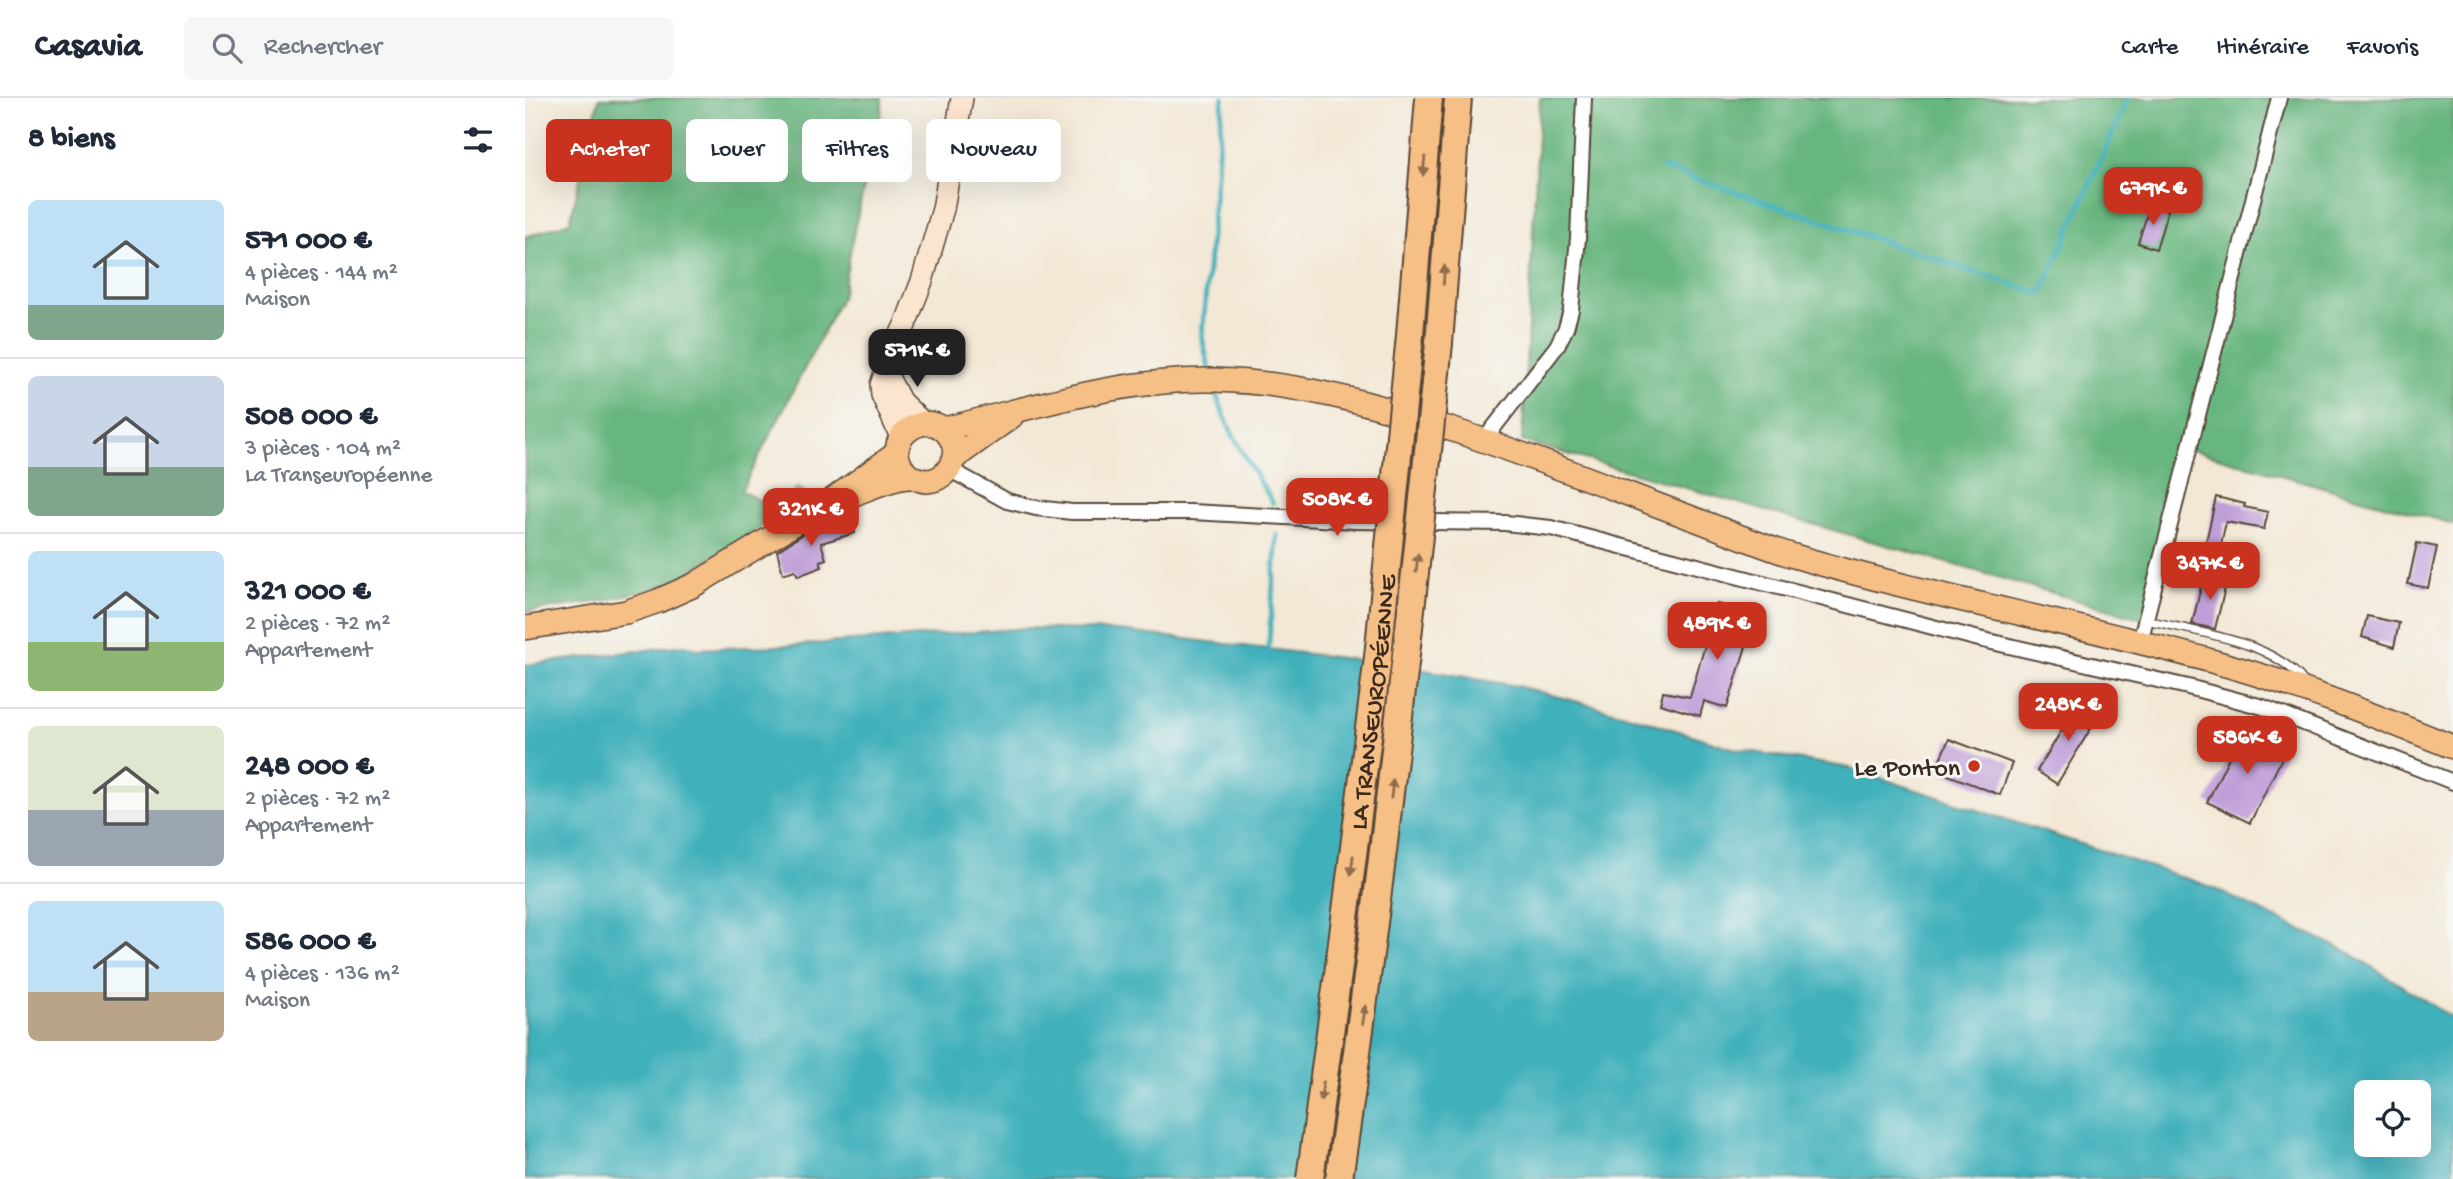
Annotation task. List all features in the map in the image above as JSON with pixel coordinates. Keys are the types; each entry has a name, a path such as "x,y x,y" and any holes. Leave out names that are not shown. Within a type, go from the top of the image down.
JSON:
{"highway":[{"name":"LA TRANSEUROPÉENNE","path":"1310,1179 1378,657 1410,335 1429,98"},
{"name":"LA TRANSEUROPÉENNE","path":"1339,1179 1369,979 1404,687 1439,343 1458,98"}],"main road":[{"path":"525,628 626,612 694,585 828,503 899,445 915,425 934,426 1021,411 1077,394 1138,384 1214,380 1321,392 1368,403 1484,440 1789,554 1855,573 1977,603 2144,631 2219,663 2312,693 2453,747"},
{"path":"899,445 903,470 909,476 917,480 935,480 1021,411"},
{"path":"934,426 953,442 952,464"},
{"path":"828,503 909,476"}],"street":[{"path":"899,445 881,385 922,281 943,209 962,98"},
{"path":"1484,440 1557,346 1566,328 1571,310 1577,238 1584,98"},
{"path":"2144,631 2279,98"},
{"path":"885,373 901,402 934,426"},
{"path":"952,464 1007,501 1072,512 1191,512 1357,521 1505,523 1551,528 1979,639 2263,707 2453,782"}],"green space":[{"path":"599,98 882,98 880,119 802,119 802,182 865,182 842,296 741,491 778,510 798,487 810,497 667,585 607,600 525,612 525,237 570,222 579,182 672,182 672,119 594,119"},
{"path":"1540,98 2453,98 2453,524 2175,445 2147,620 1522,441"}],"water":[{"path":"1028,628 1119,631 1384,663 1517,686 1625,714 1736,749 1850,768 2206,885 2348,952 2453,1018 2453,1179 525,1179 525,665 685,645 697,649 800,645"}],"building":[{"path":"2150,205 2168,210 2156,249 2138,243"},
{"path":"2216,497 2268,512 2264,529 2226,522 2221,545 2206,542"},
{"path":"851,518 855,533 821,543 826,559 820,561 822,567 798,576 795,570 783,574 777,551 805,533"},
{"path":"2417,543 2437,547 2428,588 2408,584"},
{"path":"2204,575 2227,580 2215,629 2192,624"},
{"path":"1717,604 1756,614 1727,708 1704,701 1700,716 1660,704 1663,692 1690,697"},
{"path":"2367,616 2399,623 2394,647 2362,637"},
{"path":"2079,702 2099,715 2057,784 2037,771"},
{"path":"2243,729 2286,750 2250,823 2207,802"},
{"name":"Le Ponton","path":"1949,739 2012,763 2000,795 1935,770"}],"waterway":[{"path":"1210,373 1202,337 1223,98"},
{"path":"1663,168 2041,294 2128,98"},
{"path":"1214,386 1231,431 1273,503"},
{"path":"1268,654 1277,535"}],"place":[{"name":"Le Ponton","path":"1974,766"}]}
